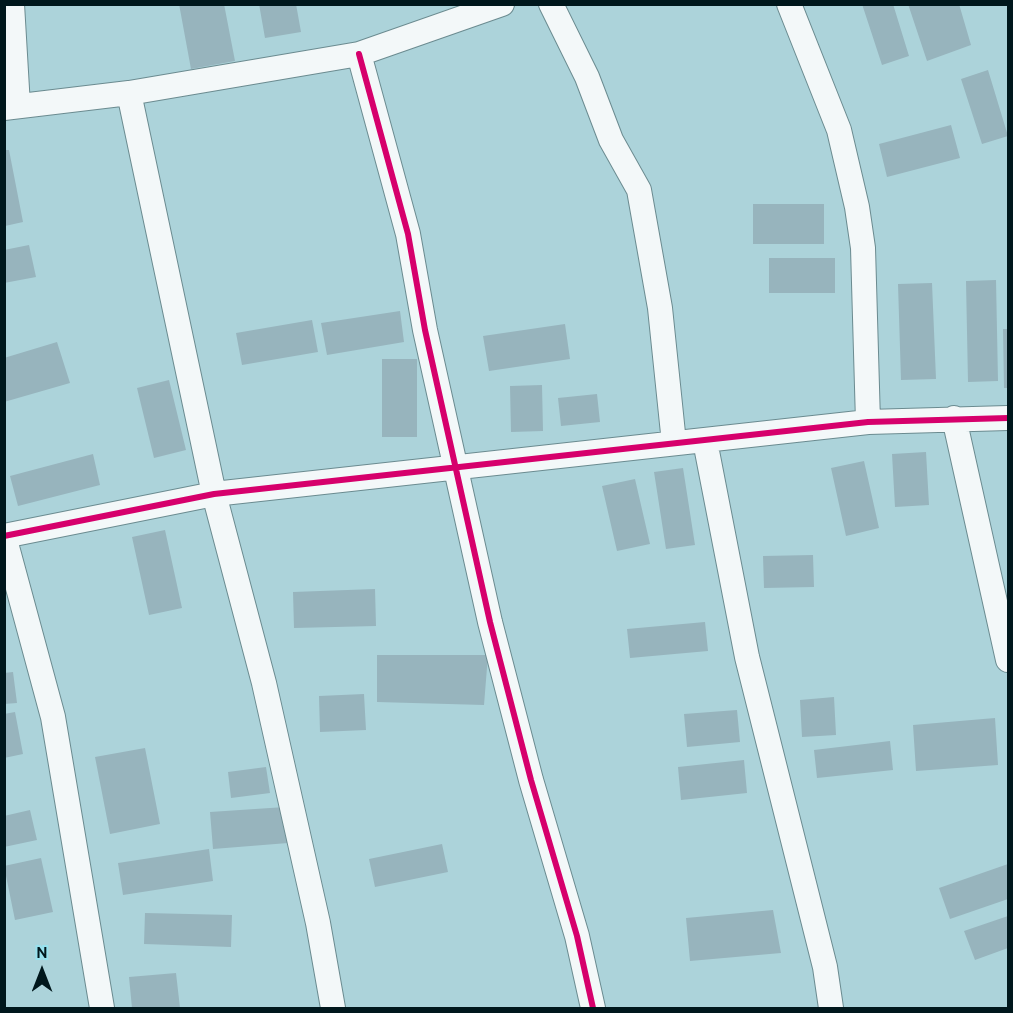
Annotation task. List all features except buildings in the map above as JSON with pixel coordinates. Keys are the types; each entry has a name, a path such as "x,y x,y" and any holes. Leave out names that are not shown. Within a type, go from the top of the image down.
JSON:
{"street":[{"path":"12,4 11,107 129,93 359,54 497,5"},
{"path":"552,4 587,77 611,140 639,190 660,308 674,443"},
{"path":"789,4 839,130 857,207 863,248 868,422"},
{"path":"359,54 408,234 425,330 496,644 531,780 577,936 593,1008"},
{"path":"129,93 214,494 264,683 318,923 333,1008"},
{"path":"954,418 1008,660"},
{"path":"102,1008 53,717 5,536 214,494 868,422 1008,418"},
{"path":"705,441 747,657 825,967 831,1008"}],"cycle path":[{"path":"359,54 408,234 425,330 490,622 531,780 577,936 593,1008"},
{"path":"4,536 214,494 868,422 1008,418"}]}
